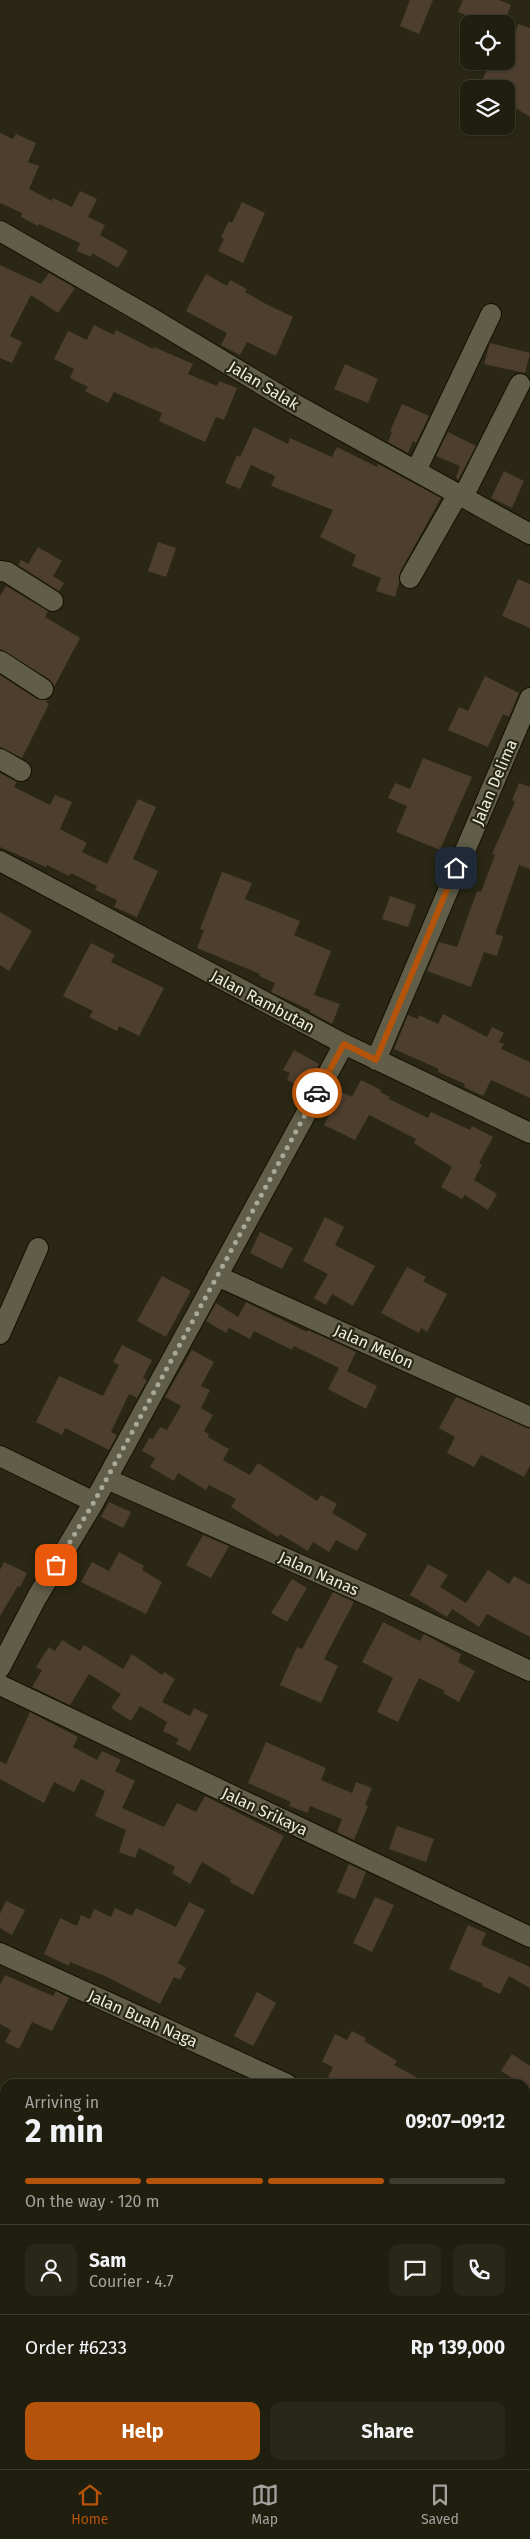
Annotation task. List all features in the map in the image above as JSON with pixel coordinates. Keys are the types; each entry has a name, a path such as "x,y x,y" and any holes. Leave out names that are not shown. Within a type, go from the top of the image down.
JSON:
{"street":[{"name":"Jalan Salak","path":"0,232 148,316 291,402 530,534"},
{"path":"416,471 491,314"},
{"path":"410,578 460,496 520,384"},
{"path":"0,570 7,572 53,601"},
{"path":"0,661 43,689"},
{"name":"Jalan Delima","path":"376,1060 530,698"},
{"path":"0,759 21,771"},
{"name":"Jalan Rambutan","path":"0,861 344,1044 530,1133"},
{"path":"0,1668 37,1597 94,1502 344,1044"},
{"path":"0,1334 38,1248"},
{"name":"Jalan Melon","path":"217,1276 530,1417"},
{"path":"0,1456 94,1502"},
{"name":"Jalan Nanas","path":"107,1478 377,1599 530,1671"},
{"name":"Jalan Srikaya","path":"0,1685 530,1936"},
{"name":"Jalan Buah Naga","path":"0,1953 276,2079"}],"building":[{"path":"410,0 433,0 419,34 400,26"},
{"path":"463,0 499,0 511,5 507,15 466,15 458,12"},
{"path":"518,24 530,28 530,117 515,108 515,80 482,80 487,70 515,70 515,33"},
{"path":"0,133 13,139 16,134 36,143 28,162 39,166 29,189 52,201 53,198 72,207 80,191 97,199 88,217 105,225 100,235 128,251 118,268 92,253 91,257 77,251 80,243 39,224 38,226 21,217 22,213 0,203"},
{"path":"242,202 265,213 243,263 218,251 224,239 221,237 229,221 232,223"},
{"path":"0,265 41,284 49,273 75,288 58,313 31,295 10,336 22,342 12,363 0,358"},
{"path":"206,274 227,286 230,280 247,289 245,292 293,317 276,356 247,342 240,355 221,345 227,333 186,311"},
{"path":"94,325 114,335 116,330 153,349 154,347 193,364 188,374 217,386 219,381 237,388 224,420 216,417 205,442 159,421 162,413 114,392 108,403 85,391 88,387 70,378 74,369 54,359 68,331 87,340"},
{"path":"490,343 530,353 525,373 484,364"},
{"path":"345,364 378,379 368,403 334,389"},
{"path":"402,404 429,416 416,443 413,441 408,453 388,442 392,432 390,431"},
{"path":"254,427 288,444 290,438 332,457 337,447 377,467 378,464 441,498 400,572 395,597 376,591 381,578 352,566 356,555 320,537 333,510 271,486 275,476 251,465 240,489 225,483 237,455 240,457"},
{"path":"448,432 476,446 458,480 456,477 460,466 436,456"},
{"path":"504,471 524,481 512,508 491,498"},
{"path":"158,542 176,548 166,577 148,571"},
{"path":"38,547 62,561 53,576 64,583 59,591 18,565 21,560 28,564"},
{"path":"518,579 530,584 530,628 502,616"},
{"path":"6,586 48,611 45,617 80,638 54,687 49,679 0,649 0,596"},
{"path":"0,675 37,699 47,700 46,702 49,704 22,758 0,747"},
{"path":"485,676 519,693 509,717 503,714 488,747 448,730 459,707 468,711"},
{"path":"423,758 472,777 440,850 396,832 407,806 388,798 395,783 410,789"},
{"path":"0,773 17,782 14,787 50,805 55,795 72,802 60,829 87,843 82,852 107,864 138,799 156,807 133,859 158,871 137,917 114,907 117,900 95,890 97,886 71,873 69,876 47,865 46,867 0,847"},
{"path":"519,783 530,787 530,869 519,865 495,934 503,936 497,956 484,952 471,987 427,971 439,942 457,947 477,891 481,892 495,855 492,854 515,802 512,800"},
{"path":"222,872 252,883 245,899 300,921 294,935 331,951 314,995 340,1004 332,1024 310,1012 310,1010 271,992 275,983 259,976 260,974 197,948 204,930 200,929"},
{"path":"390,896 416,905 408,927 382,919"},
{"path":"0,912 32,931 9,971 0,965"},
{"path":"91,943 115,955 111,962 164,988 139,1036 119,1026 117,1031 89,1017 93,1011 63,996"},
{"path":"443,1014 487,1037 492,1027 504,1033 499,1042 504,1044 501,1049 530,1062 530,1098 491,1080 483,1096 464,1087 465,1084 438,1072 439,1069 394,1049 408,1015 418,1019 419,1015 438,1024"},
{"path":"294,1050 319,1064 309,1084 302,1080 299,1086 287,1080 290,1073 283,1070"},
{"path":"361,1080 381,1090 380,1092 390,1097 389,1099 428,1118 431,1112 470,1130 472,1126 493,1137 479,1163 482,1165 474,1180 497,1194 488,1210 465,1195 462,1199 441,1187 452,1167 414,1143 416,1139 369,1115 355,1140 324,1125 334,1106 326,1102 333,1088 352,1097"},
{"path":"325,1217 344,1227 335,1245 375,1266 353,1306 332,1294 326,1305 314,1298 328,1274 303,1261"},
{"path":"260,1232 293,1248 282,1269 250,1253"},
{"path":"407,1267 426,1277 423,1281 447,1294 427,1332 421,1328 419,1333 381,1313"},
{"path":"162,1276 191,1291 166,1337 137,1321"},
{"path":"246,1302 307,1332 308,1330 356,1352 347,1371 377,1386 366,1409 328,1389 339,1368 294,1346 292,1350 254,1331 250,1339 229,1328 226,1333 206,1321 216,1303 238,1317"},
{"path":"122,1345 152,1360 143,1378 147,1380 137,1398 129,1394 111,1432 117,1435 109,1450 65,1428 62,1435 36,1422 59,1376 103,1396 119,1365 113,1362"},
{"path":"192,1350 214,1362 201,1386 210,1390 201,1408 213,1415 204,1431 209,1434 208,1437 229,1449 223,1460 250,1475 258,1463 317,1501 321,1495 337,1504 332,1513 367,1534 357,1551 336,1540 329,1552 313,1542 308,1551 280,1534 278,1537 231,1507 236,1499 209,1485 206,1490 178,1473 174,1481 150,1467 155,1458 142,1451 149,1438 153,1439 160,1427 167,1430 181,1406 165,1397"},
{"path":"456,1397 530,1429 530,1466 524,1477 481,1455 474,1467 447,1453 455,1437 439,1428"},
{"path":"109,1502 131,1512 123,1528 101,1517"},
{"path":"203,1535 229,1546 211,1578 186,1565"},
{"path":"119,1552 144,1566 142,1570 162,1582 146,1614 81,1582 92,1562 109,1571"},
{"path":"4,1562 27,1573 20,1587 18,1586 0,1616 0,1570"},
{"path":"428,1564 448,1575 440,1587 466,1603 488,1570 509,1584 514,1576 530,1585 530,1637 487,1614 479,1627 452,1609 447,1617 410,1595"},
{"path":"292,1579 307,1588 287,1622 271,1613"},
{"path":"333,1592 354,1602 324,1659 338,1666 321,1703 280,1685 297,1647 302,1649"},
{"path":"383,1622 420,1641 424,1634 461,1654 458,1662 475,1671 459,1702 443,1693 445,1691 419,1678 398,1722 377,1712 393,1678 362,1662"},
{"path":"62,1640 80,1651 84,1645 123,1669 132,1654 162,1675 164,1672 175,1679 162,1702 190,1716 194,1708 208,1715 190,1751 176,1744 179,1739 163,1731 167,1722 140,1706 131,1721 111,1708 121,1694 89,1674 70,1705 32,1687 42,1670 36,1667 49,1647 55,1651"},
{"path":"30,1712 78,1737 73,1747 97,1760 102,1751 121,1760 115,1771 135,1781 122,1808 164,1827 177,1803 196,1812 205,1796 284,1836 253,1895 230,1882 231,1879 202,1862 190,1884 172,1873 175,1867 139,1848 135,1858 119,1852 126,1830 95,1816 105,1791 81,1779 74,1792 54,1782 44,1803 0,1779 0,1761 6,1764"},
{"path":"266,1742 326,1768 321,1780 352,1793 356,1782 372,1788 365,1805 368,1806 354,1840 337,1832 342,1819 310,1806 308,1813 289,1806 291,1802 248,1783"},
{"path":"397,1826 434,1839 426,1862 389,1849"},
{"path":"349,1864 366,1872 355,1899 337,1892"},
{"path":"375,1897 394,1905 372,1952 353,1943"},
{"path":"6,1901 25,1910 12,1935 0,1928 0,1914"},
{"path":"189,1902 205,1910 178,1963 186,1968 180,1980 174,1977 160,2004 105,1976 70,1962 69,1966 44,1954 60,1918 77,1926 81,1915 90,1919 94,1909 111,1917 115,1908 132,1916 136,1908 176,1927"},
{"path":"468,1925 486,1933 481,1945 530,1967 530,1988 509,1976 500,1994 449,1969"},
{"path":"5,1975 53,1996 56,1991 69,1998 52,2031 32,2022 19,2049 5,2042 11,2030 0,2024 0,1985"},
{"path":"257,1992 276,2003 253,2046 234,2036"},
{"path":"352,2031 366,2038 364,2041 397,2061 394,2065 420,2079 331,2079 328,2077 333,2067 322,2062 335,2034 347,2040"},
{"path":"512,2054 530,2066 530,2079 513,2079 501,2071"}],"way so far":[{"path":"56,1565 94,1502 317,1093"}],"route":[{"path":"317,1093 344,1044 376,1060 456,868"}]}
